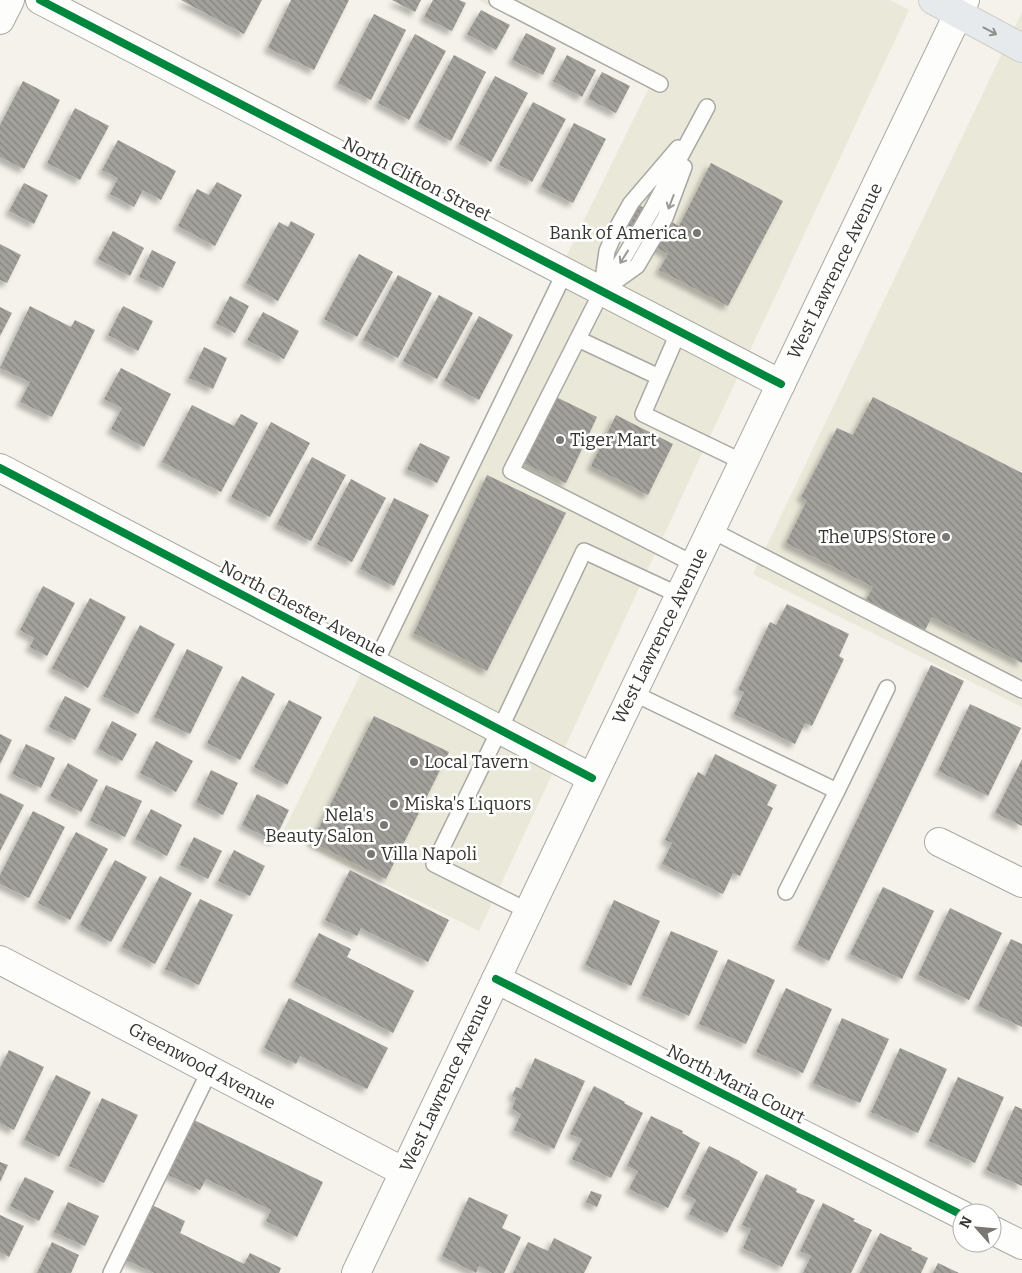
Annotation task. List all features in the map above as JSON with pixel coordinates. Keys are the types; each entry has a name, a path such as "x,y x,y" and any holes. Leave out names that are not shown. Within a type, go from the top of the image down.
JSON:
{"main road":[{"path":"933,0 961,7 1022,48"}],"street":[{"path":"0,20 10,0"},
{"name":"North Clifton Street","path":"40,0 781,384"},
{"name":"West Lawrence Avenue","path":"363,1271 404,1172 961,7"},
{"name":"North Chester Avenue","path":"0,468 592,778"},
{"path":"939,842 1022,884"},
{"name":"Greenwood Avenue","path":"0,960 404,1172"},
{"name":"North Maria Court","path":"496,979 952,1210"},
{"path":"1002,1235 1022,1245"}],"lane":[{"path":"497,0 660,84"},
{"path":"602,291 637,266 650,245 665,218 707,107 672,156 631,203 617,228 607,251 602,291 511,471 694,564"},
{"path":"375,664 566,272"},
{"path":"679,331 643,414 743,462"},
{"path":"578,339 659,377"},
{"path":"711,530 1022,690"},
{"path":"528,911 434,864 500,730 584,551 679,595"},
{"path":"786,892 887,688"},
{"path":"633,693 837,791"},
{"path":"111,1273 210,1070"}],"shaded area":[{"path":"478,0 890,0 909,10 479,931 282,834 649,88"},
{"path":"1022,12 1022,707 753,574"}],"building":[{"path":"181,0 262,0 244,34"},
{"path":"291,0 349,0 314,70 268,48"},
{"path":"392,0 421,0 415,12"},
{"path":"433,0 459,0 466,3 452,31 424,17"},
{"path":"481,10 510,25 496,50 467,34"},
{"path":"374,14 406,30 371,100 338,83"},
{"path":"526,33 556,48 543,75 512,60"},
{"path":"415,34 446,51 409,120 378,103"},
{"path":"454,55 486,72 451,141 418,123"},
{"path":"567,55 596,70 582,97 553,81"},
{"path":"602,72 630,86 616,113 588,99"},
{"path":"495,76 528,93 491,162 459,144"},
{"path":"23,81 60,100 24,169 0,157 0,125"},
{"path":"533,102 566,119 532,182 499,165"},
{"path":"75,108 109,126 80,180 47,163"},
{"path":"574,123 606,139 573,203 541,187"},
{"path":"118,140 176,171 161,200 143,190 134,207 110,194 118,178 102,170"},
{"name":"Bank of America","path":"711,163 783,201 728,306 659,270 668,254 621,229 635,203 679,226"},
{"path":"217,182 242,195 215,246 178,226 197,189 209,195"},
{"path":"24,183 48,195 34,224 9,211"},
{"path":"291,221 315,234 278,301 246,283 279,222 288,227"},
{"path":"113,231 144,248 130,276 98,259"},
{"path":"0,244 21,255 7,283 0,280"},
{"path":"152,250 176,262 163,288 139,277"},
{"path":"359,254 393,272 357,337 324,319"},
{"path":"398,275 432,293 398,358 363,340"},
{"path":"439,295 473,313 437,379 403,361"},
{"path":"230,296 249,306 235,333 216,323"},
{"path":"30,306 71,327 75,320 95,330 52,417 20,402 30,382 0,368"},
{"path":"123,306 153,321 138,351 108,335"},
{"path":"0,307 12,313 0,336"},
{"path":"263,312 299,331 284,359 247,340"},
{"path":"479,316 513,335 479,400 444,381"},
{"path":"204,347 227,358 213,389 189,378"},
{"path":"121,368 171,394 144,447 111,429 122,408 104,399"},
{"name":"Tiger Mart","path":"554,396 597,417 566,483 523,463"},
{"path":"873,397 1022,473 1022,663 932,617 925,630 866,600 873,587 786,543 807,500 801,497 837,428 853,435"},
{"path":"192,405 234,426 241,414 258,423 221,492 162,462"},
{"path":"616,415 673,444 648,495 591,466"},
{"path":"271,422 310,443 270,517 231,497"},
{"path":"420,443 450,457 437,483 407,469"},
{"path":"312,457 346,475 311,541 277,524"},
{"path":"487,475 566,513 487,671 414,633"},
{"path":"351,479 386,498 352,562 317,544"},
{"path":"394,498 429,515 394,586 360,569"},
{"path":"43,586 75,603 47,656 30,647 34,638 20,630"},
{"path":"90,598 126,617 88,688 52,668"},
{"path":"787,604 849,634 839,656 844,659 812,726 805,723 795,744 734,714 744,692 738,690 770,622 776,625"},
{"path":"140,625 175,644 138,714 103,696"},
{"path":"187,649 223,667 190,734 154,717"},
{"path":"931,665 964,681 829,961 797,945"},
{"path":"242,676 275,694 240,760 207,743"},
{"path":"65,696 91,709 75,740 49,727"},
{"path":"289,700 322,717 287,785 254,767"},
{"path":"970,704 1021,728 988,796 938,771"},
{"path":"374,716 449,752 386,879 312,842"},
{"path":"112,721 137,734 122,761 98,749"},
{"path":"0,734 12,740 0,764"},
{"path":"156,741 193,761 176,792 140,773"},
{"path":"26,744 55,758 41,788 12,774"},
{"path":"715,754 777,785 767,805 773,808 740,876 733,873 723,894 662,864 672,843 665,840 698,772 705,776"},
{"path":"1022,759 1022,826 995,813"},
{"path":"68,763 98,780 81,812 50,796"},
{"path":"211,770 238,783 223,815 196,802"},
{"path":"106,785 142,801 125,837 90,821"},
{"path":"0,793 24,805 0,851"},
{"path":"257,794 289,810 274,841 242,825"},
{"path":"151,809 182,825 167,856 135,839"},
{"path":"33,811 65,827 29,898 0,884 0,875"},
{"path":"76,832 108,849 70,920 38,903"},
{"path":"194,837 222,851 208,879 180,865"},
{"path":"234,850 265,866 250,896 218,881"},
{"path":"115,860 147,877 111,942 80,925"},
{"path":"350,870 449,920 428,962 361,928 357,936 325,920"},
{"path":"160,876 192,893 155,964 122,947"},
{"path":"883,887 934,911 902,979 850,954"},
{"path":"200,899 233,915 199,985 165,969"},
{"path":"614,900 660,921 631,986 585,965"},
{"path":"950,908 1002,933 969,1000 918,975"},
{"path":"671,931 718,951 689,1016 642,995"},
{"path":"319,933 351,949 347,957 414,991 393,1033 294,982"},
{"path":"1011,939 1022,944 1022,1027 978,1006"},
{"path":"728,959 775,980 746,1044 699,1024"},
{"path":"786,988 832,1009 803,1073 756,1052"},
{"path":"289,998 388,1048 367,1089 300,1056 296,1064 264,1048"},
{"path":"842,1018 889,1039 860,1103 813,1083"},
{"path":"900,1048 947,1069 918,1133 871,1112"},
{"path":"9,1050 44,1067 14,1130 0,1123 0,1068"},
{"path":"535,1058 585,1081 554,1149 514,1130 521,1114 512,1109 516,1098 512,1096 516,1087 521,1089"},
{"path":"56,1075 91,1092 59,1157 24,1140"},
{"path":"958,1077 1004,1097 975,1163 929,1141"},
{"path":"594,1086 643,1113 611,1178 572,1159 582,1139 570,1134"},
{"path":"102,1098 138,1115 104,1183 69,1166"},
{"path":"1015,1106 1022,1109 1022,1186 986,1170"},
{"path":"651,1116 683,1131 682,1133 700,1143 668,1208 629,1189 638,1171 627,1166"},
{"path":"194,1120 323,1182 297,1237 266,1221 271,1210 206,1179 200,1190 168,1175"},
{"path":"709,1146 758,1172 727,1233 689,1214 696,1200 685,1194"},
{"path":"0,1162 8,1165 0,1182"},
{"path":"766,1174 797,1189 796,1192 815,1200 782,1267 743,1248 751,1229 742,1225"},
{"path":"25,1177 54,1191 39,1221 10,1206"},
{"path":"591,1191 602,1195 597,1207 586,1202"},
{"path":"469,1197 508,1215 502,1228 521,1237 504,1273 492,1273 479,1266 476,1273 442,1256"},
{"path":"68,1202 99,1216 85,1246 54,1232"},
{"path":"823,1203 872,1230 851,1273 803,1273 811,1256 800,1251"},
{"path":"152,1205 185,1221 180,1233 244,1264 250,1253 281,1268 279,1273 154,1273 126,1260"},
{"path":"0,1215 24,1226 9,1257 0,1252"},
{"path":"880,1233 928,1258 921,1273 860,1273"},
{"path":"554,1238 592,1257 584,1273 513,1273 528,1242 548,1251"},
{"path":"52,1242 79,1255 71,1273 37,1273"},
{"path":"938,1263 959,1273 933,1273"}],"cycle path":[{"path":"40,0 781,384"},
{"path":"0,468 592,778"},
{"path":"496,979 952,1210"}],"place":[{"name":"Bank of America","path":"697,233"},
{"name":"Tiger Mart","path":"560,440"},
{"name":"The UPS Store","path":"946,537"},
{"name":"Local Tavern","path":"414,762"},
{"name":"Miska's Liquors","path":"394,804"},
{"name":"Nela's Beauty Salon","path":"384,825"},
{"name":"Villa Napoli","path":"371,854"}]}
